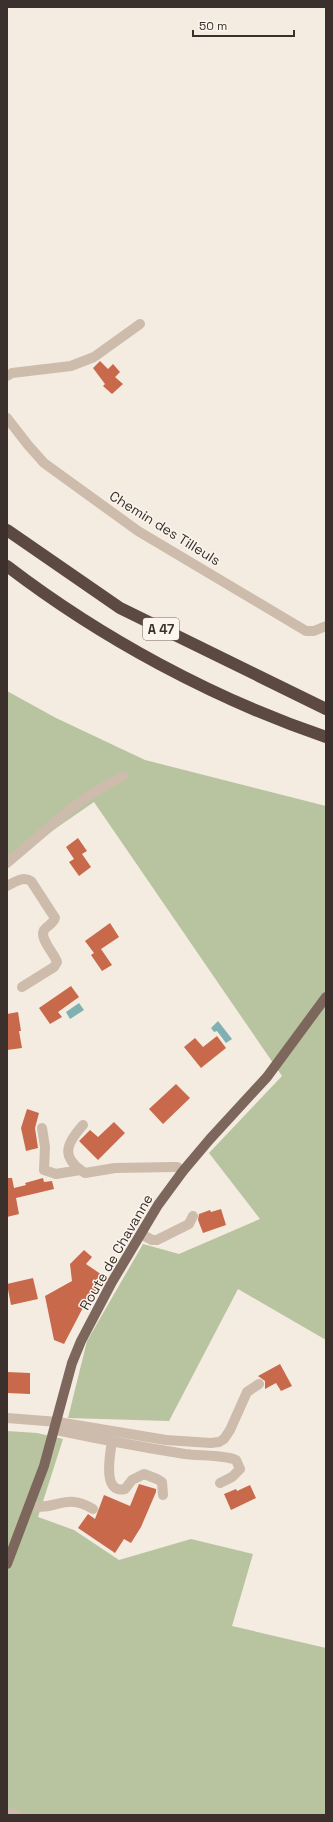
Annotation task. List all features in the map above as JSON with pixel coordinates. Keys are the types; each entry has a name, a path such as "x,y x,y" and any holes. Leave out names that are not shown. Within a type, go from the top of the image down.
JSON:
{"highway":[{"name":"A 47","path":"7,530 120,608 326,708"},
{"name":"A 47","path":"7,566 65,606 153,660 255,710 326,737"}],"main road":[{"name":"Route de Chavanne","path":"7,1564 30,1506 57,1426 72,1363 81,1341 112,1282 158,1205 183,1171 267,1077 326,997"}],"street":[{"path":"7,376 12,373 71,366 88,359 140,324"},
{"name":"Chemin des Tilleuls","path":"7,418 28,445 44,462 138,531 306,631 314,631 326,626"},
{"path":"7,863 67,812 91,794 122,776"},
{"path":"7,886 26,878 31,881 55,918 54,921 44,930 43,938 55,956 57,962 54,967 22,988"},
{"path":"83,1125 72,1137 69,1143 68,1151 70,1158 80,1170 85,1173 115,1168 173,1167 183,1171"},
{"path":"42,1128 45,1147 44,1170 56,1174 80,1170"},
{"path":"141,1234 152,1240 157,1240 189,1224 193,1216"},
{"path":"7,1418 166,1440 219,1442 224,1439 230,1430 247,1392 259,1384"},
{"path":"57,1426 112,1441 196,1455 230,1457 236,1460 240,1469 237,1474 220,1483"},
{"path":"112,1441 109,1474 111,1484 114,1488 120,1490 125,1489 132,1480 144,1474 162,1482 163,1494"},
{"path":"30,1506 44,1507 74,1501 81,1502 93,1509"},
{"path":"7,1812 16,1815"}],"green space":[{"path":"7,691 56,718 145,760 326,806 326,1340 238,1289 169,1421 68,1418 87,1341 143,1244 179,1254 260,1219 209,1153 282,1076 94,802 7,862"},
{"path":"7,1431 37,1433 63,1439 38,1517 74,1530 119,1560 191,1539 253,1554 232,1626 326,1648 326,1815 7,1815"}],"water":[{"path":"79,1003 84,1010 70,1019 66,1012"},
{"path":"218,1021 232,1039 226,1043 217,1031 214,1032 211,1028"}],"building":[{"path":"100,361 108,369 113,364 120,372 115,377 123,384 112,394 103,386 105,384 93,368"},
{"path":"78,838 87,851 82,854 91,867 79,876 69,862 74,859 66,847"},
{"path":"110,923 119,937 101,949 112,965 102,971 91,955 94,953 85,941"},
{"path":"71,986 79,997 58,1012 62,1017 50,1024 39,1008"},
{"path":"18,1012 22,1048 7,1050 7,1014"},
{"path":"217,1036 226,1048 201,1068 184,1047 195,1038 203,1047"},
{"path":"176,1084 190,1098 163,1124 149,1109"},
{"path":"27,1109 39,1113 35,1128 38,1148 26,1151 21,1128"},
{"path":"114,1122 125,1133 98,1160 79,1141 90,1130 98,1137"},
{"path":"7,1178 12,1178 14,1188 43,1178 44,1182 52,1181 54,1189 16,1198 19,1214 7,1217"},
{"path":"221,1209 226,1225 203,1233 198,1220 199,1214 210,1210 211,1212"},
{"path":"84,1250 92,1257 86,1264 105,1277 90,1299 88,1298 64,1344 54,1340 45,1296 72,1281 70,1264"},
{"path":"33,1278 38,1299 11,1305 7,1284"},
{"path":"280,1364 292,1386 281,1391 276,1383 265,1389 265,1381 258,1376"},
{"path":"7,1372 30,1373 30,1394 7,1393"},
{"path":"139,1484 156,1489 156,1492 141,1527 131,1543 124,1539 115,1553 78,1528 88,1514 95,1519 104,1495 130,1506"},
{"path":"250,1485 256,1498 231,1510 224,1494 236,1489 237,1491"}]}
